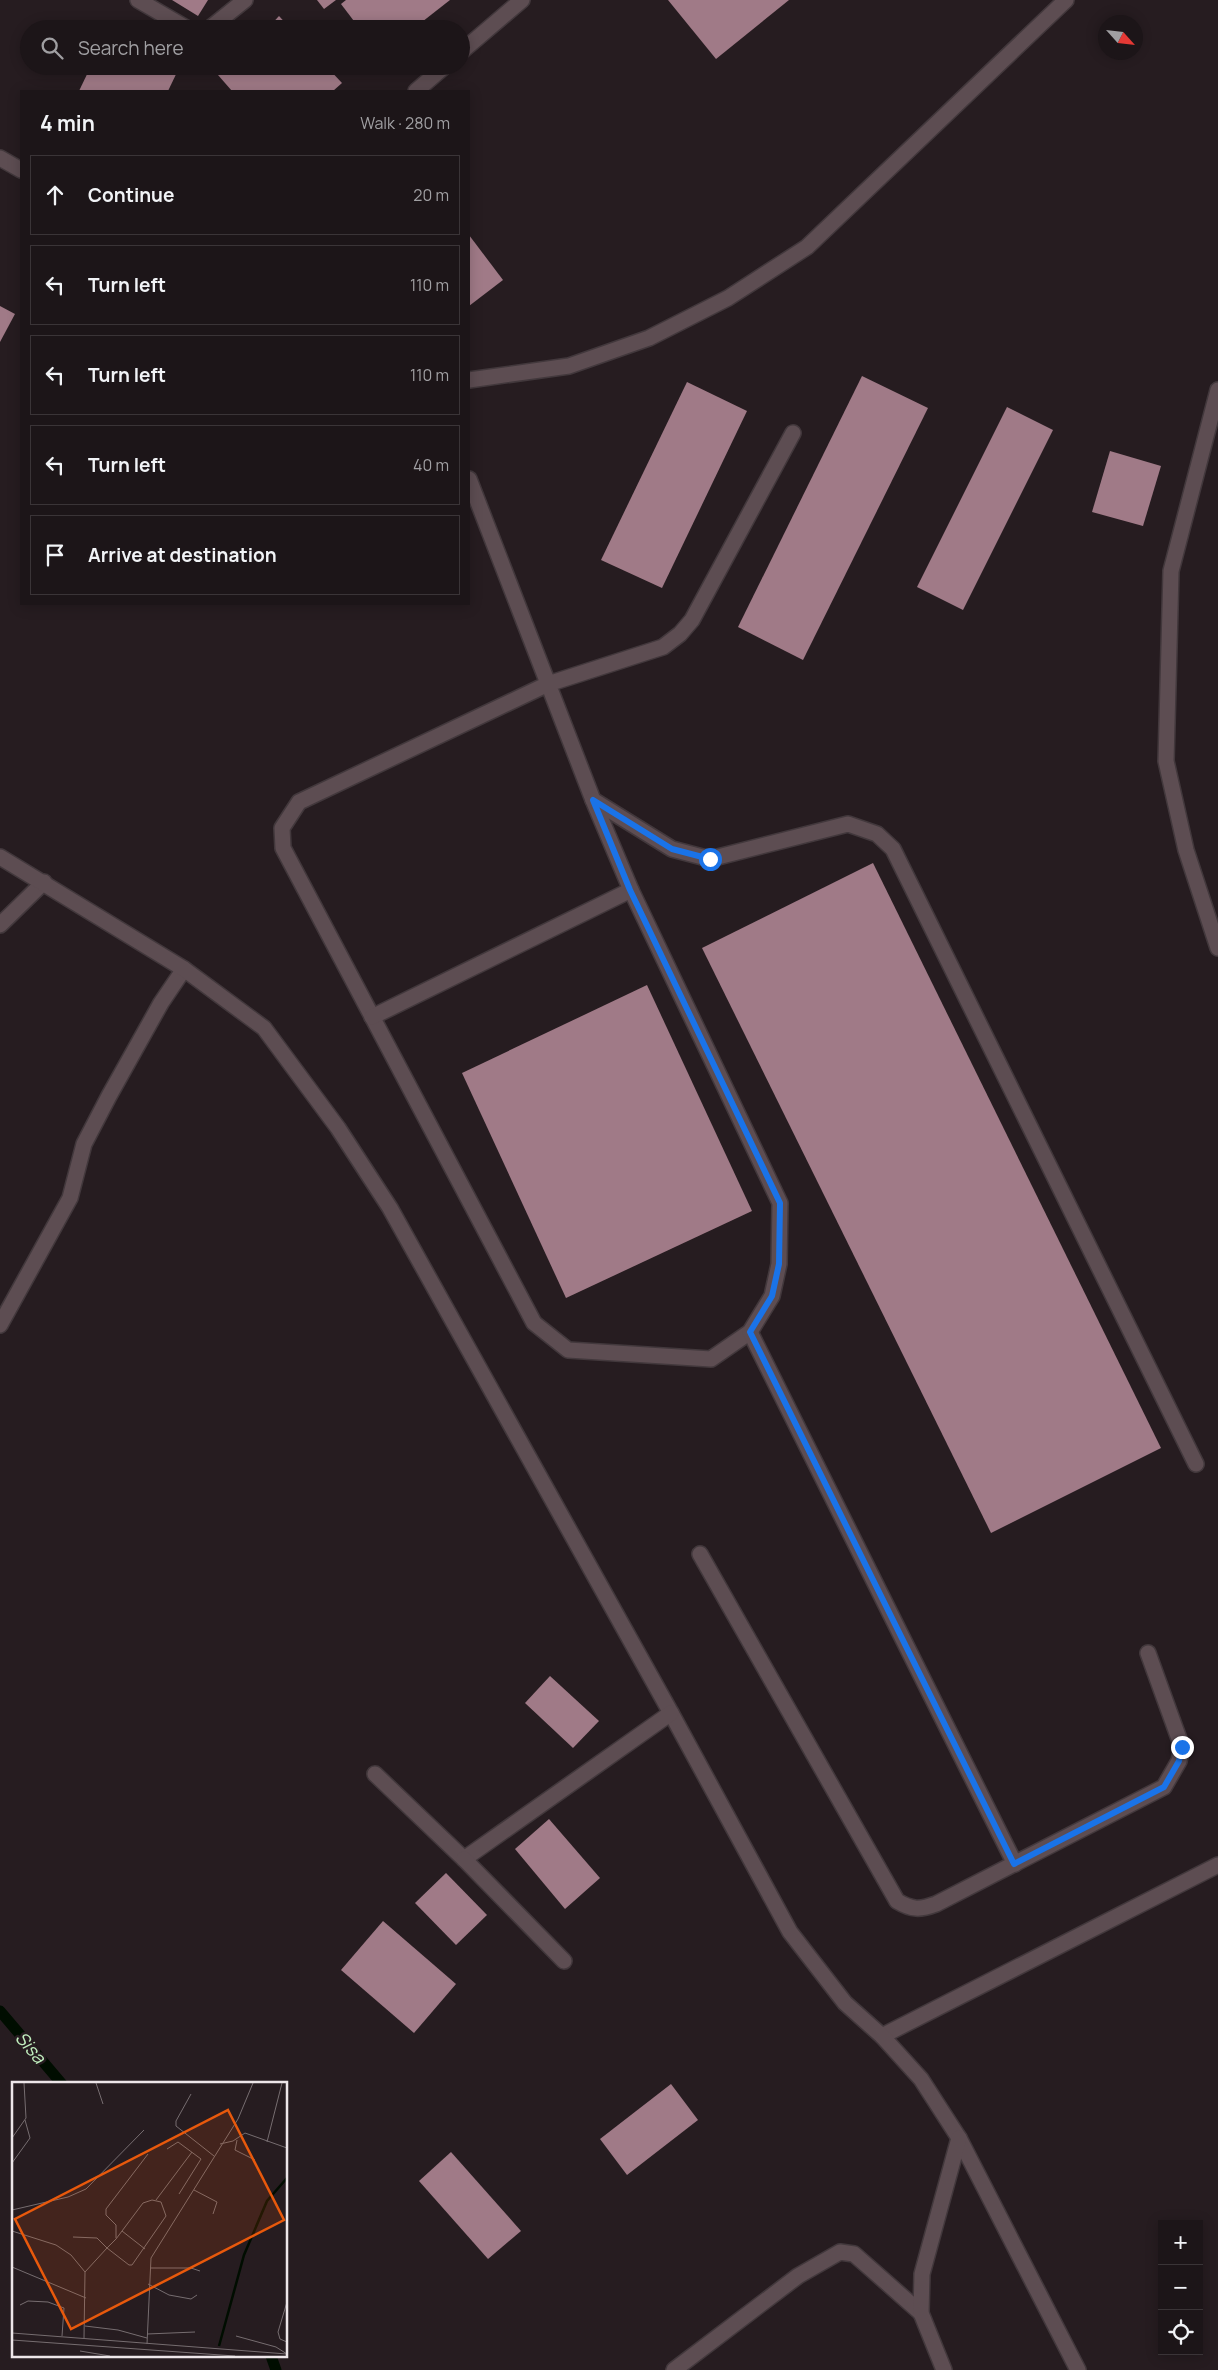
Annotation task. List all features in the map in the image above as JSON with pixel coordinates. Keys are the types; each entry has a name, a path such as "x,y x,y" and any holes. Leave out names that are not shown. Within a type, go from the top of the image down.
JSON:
{"street":[{"path":"138,0 169,20"},
{"path":"220,20 245,0"},
{"path":"470,44 522,0"},
{"path":"470,380 568,366 650,338 728,298 807,247 1066,0"},
{"path":"417,90 435,75"},
{"path":"0,158 20,169"},
{"path":"1218,390 1171,571 1166,761 1186,850 1218,948"},
{"path":"470,481 548,684 593,800 630,890 780,1203 779,1264 772,1296 750,1332 711,1359 568,1350 534,1323 283,848 282,828 299,802 548,684 663,646 680,634 692,620 793,433"},
{"path":"593,800 672,849 710,859 848,824 877,834 892,849 1196,1464"},
{"path":"0,857 184,968 264,1028 338,1128 390,1208 671,1713 790,1932 845,2003 882,2036 921,2079 959,2138 1078,2370"},
{"path":"0,925 44,882"},
{"path":"372,1017 630,890"},
{"path":"0,1325 70,1198 84,1144 108,1096 161,1003 184,968"},
{"path":"750,1332 1014,1864"},
{"path":"700,1554 897,1901 910,1909 921,1910 936,1904 1164,1787 1179,1761 1182,1747 1148,1653"},
{"path":"464,1859 671,1713"},
{"path":"374,1774 464,1859 564,1960"},
{"path":"882,2036 1218,1865"},
{"path":"944,2370 921,2313 922,2274 959,2138"},
{"path":"674,2370 798,2276 840,2252 854,2254 921,2313"}],"building":[{"path":"172,0 208,0 198,16"},
{"path":"317,0 336,0 324,9"},
{"path":"346,0 450,0 424,20 353,20 341,4"},
{"path":"668,0 789,0 716,59"},
{"path":"87,75 176,75 168,90 79,90"},
{"path":"218,75 334,75 342,83 334,90 231,90"},
{"path":"470,236 503,280 470,305"},
{"path":"0,306 15,314 0,342"},
{"path":"862,376 928,408 803,660 738,627"},
{"path":"687,382 747,411 662,588 601,560"},
{"path":"1007,407 1053,430 963,610 917,587"},
{"path":"1110,451 1161,466 1143,526 1092,512"},
{"path":"873,863 1161,1448 991,1533 702,948"},
{"path":"647,985 752,1211 566,1298 462,1073"},
{"path":"550,1676 599,1721 573,1748 525,1703"},
{"path":"549,1819 600,1878 565,1909 515,1849"},
{"path":"446,1873 487,1915 456,1945 415,1903"},
{"path":"383,1921 456,1984 414,2033 341,1970"},
{"path":"671,2084 698,2120 627,2175 600,2139"},
{"path":"451,2152 521,2231 488,2259 419,2181"}],"waterway":[{"name":"Sisa","path":"0,2011 60,2082"},
{"name":"Sisa","path":"272,2358 276,2370"}],"route":[{"path":"710,859 672,849 593,800 630,890 780,1203 779,1264 772,1296 750,1332 1014,1864 1164,1787 1179,1761 1182,1747"}]}
